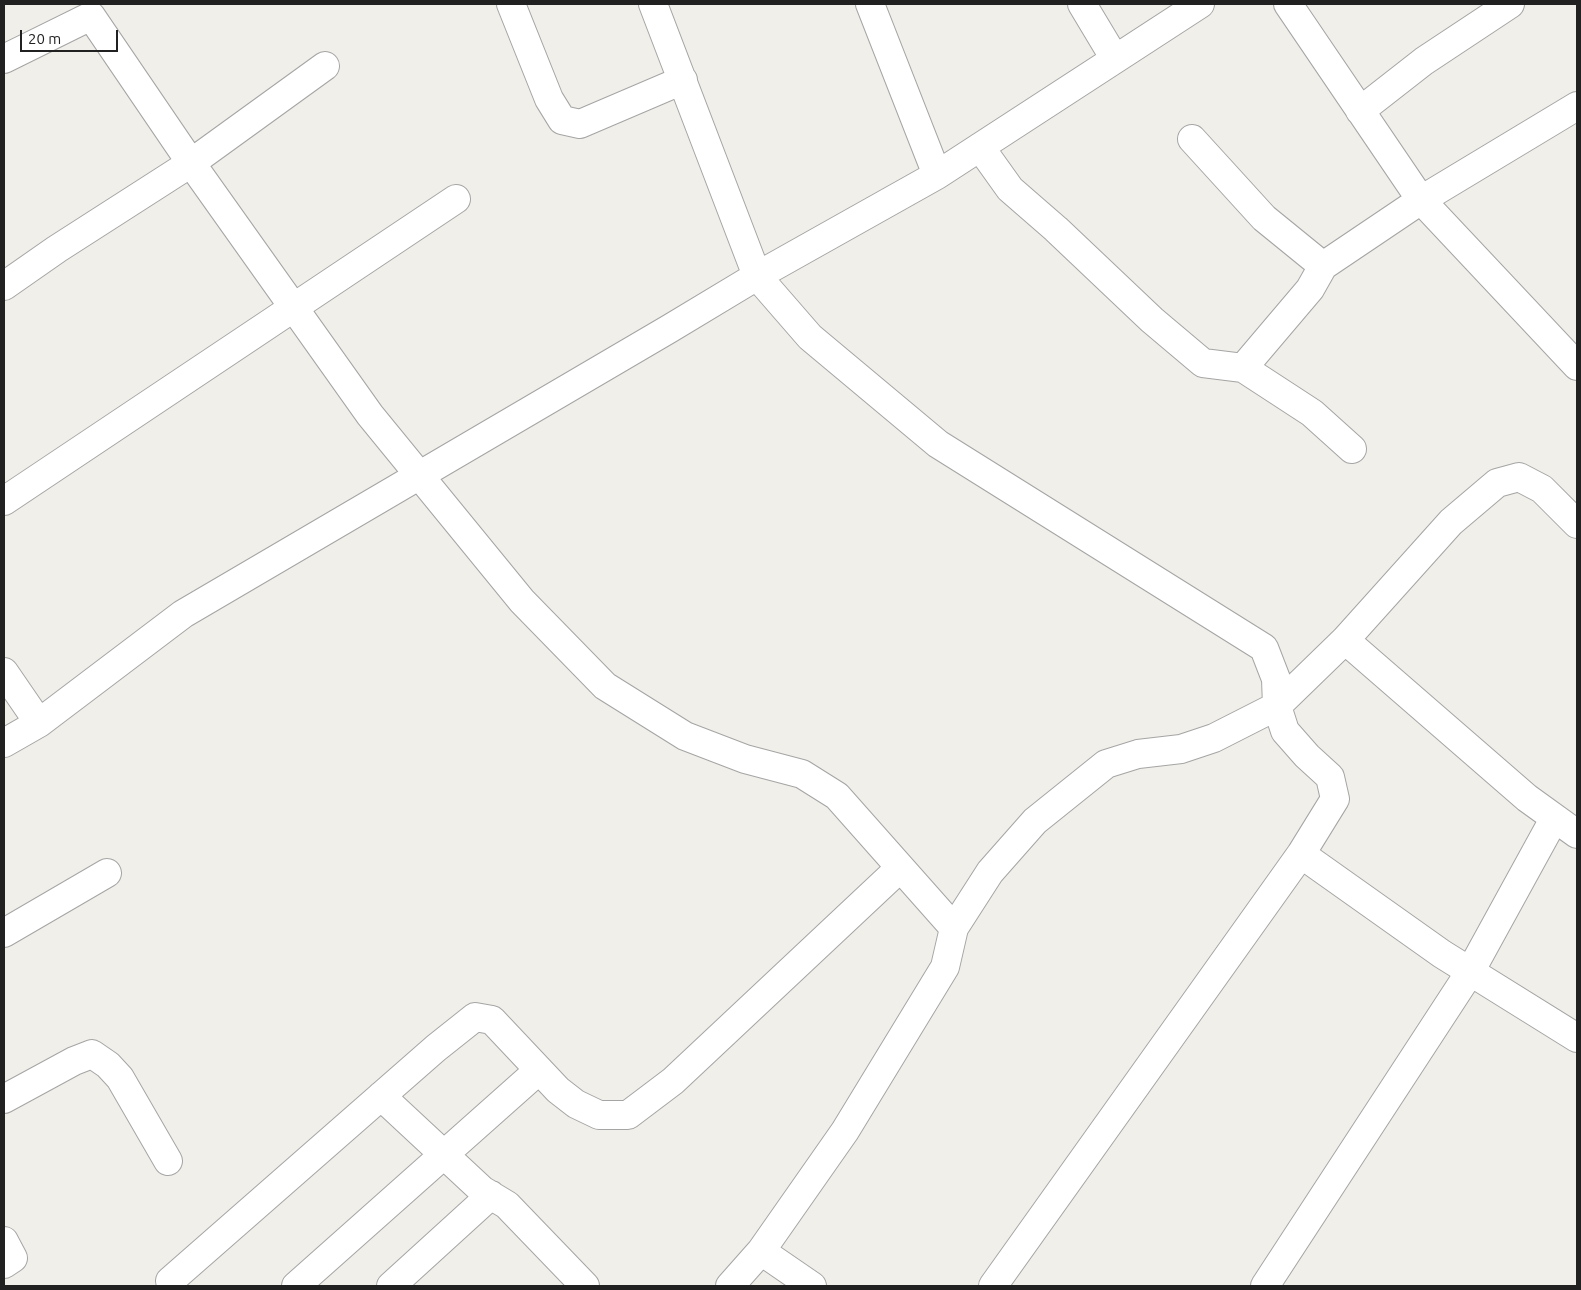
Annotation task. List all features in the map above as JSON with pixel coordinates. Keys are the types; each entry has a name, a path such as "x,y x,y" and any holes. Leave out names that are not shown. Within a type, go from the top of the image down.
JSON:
{"street":[{"path":"511,4 549,99 562,120 580,124 683,80"},
{"path":"653,4 757,276 810,337 938,444 1264,648 1276,679 1277,706 1286,731 1307,756 1330,777 1335,799 1301,854 993,1286"},
{"path":"870,4 937,176"},
{"path":"1082,4 1115,59"},
{"path":"4,743 39,723 183,614 757,276 937,176 1200,4"},
{"path":"1288,4 1421,200 1577,366"},
{"path":"1360,111 1424,61 1510,4"},
{"path":"4,59 100,10 191,163 370,415 522,601 605,686 685,736 745,759 802,774 837,796 954,928"},
{"path":"4,286 57,249 191,163 325,66"},
{"path":"1243,368 1310,289 1323,266 1421,200 1577,106"},
{"path":"1192,139 1264,218 1323,266"},
{"path":"980,147 1010,189 1056,229 1152,320 1203,363 1243,368 1312,412 1352,449"},
{"path":"4,501 293,306 456,199"},
{"path":"730,1286 761,1251 845,1131 945,967 954,928 990,872 1035,821 1106,764 1138,754 1181,749 1214,738 1277,706 1345,640 1451,522 1497,483 1519,477 1542,489 1577,524"},
{"path":"1345,640 1527,798 1577,834"},
{"path":"4,672 39,723"},
{"path":"1265,1286 1470,972 1554,819"},
{"path":"1301,854 1470,972 1577,1038"},
{"path":"170,1282 475,1017 492,1020 558,1090 576,1104 598,1115 628,1115 673,1082 900,868"},
{"path":"4,933 107,873"},
{"path":"4,1099 74,1061 92,1054 108,1065 120,1078 168,1161"},
{"path":"296,1286 539,1070"},
{"path":"382,1096 482,1190 507,1205 585,1286"},
{"path":"391,1286 491,1195"},
{"path":"4,1242 13,1258 4,1264"},
{"path":"761,1251 812,1286"}]}
